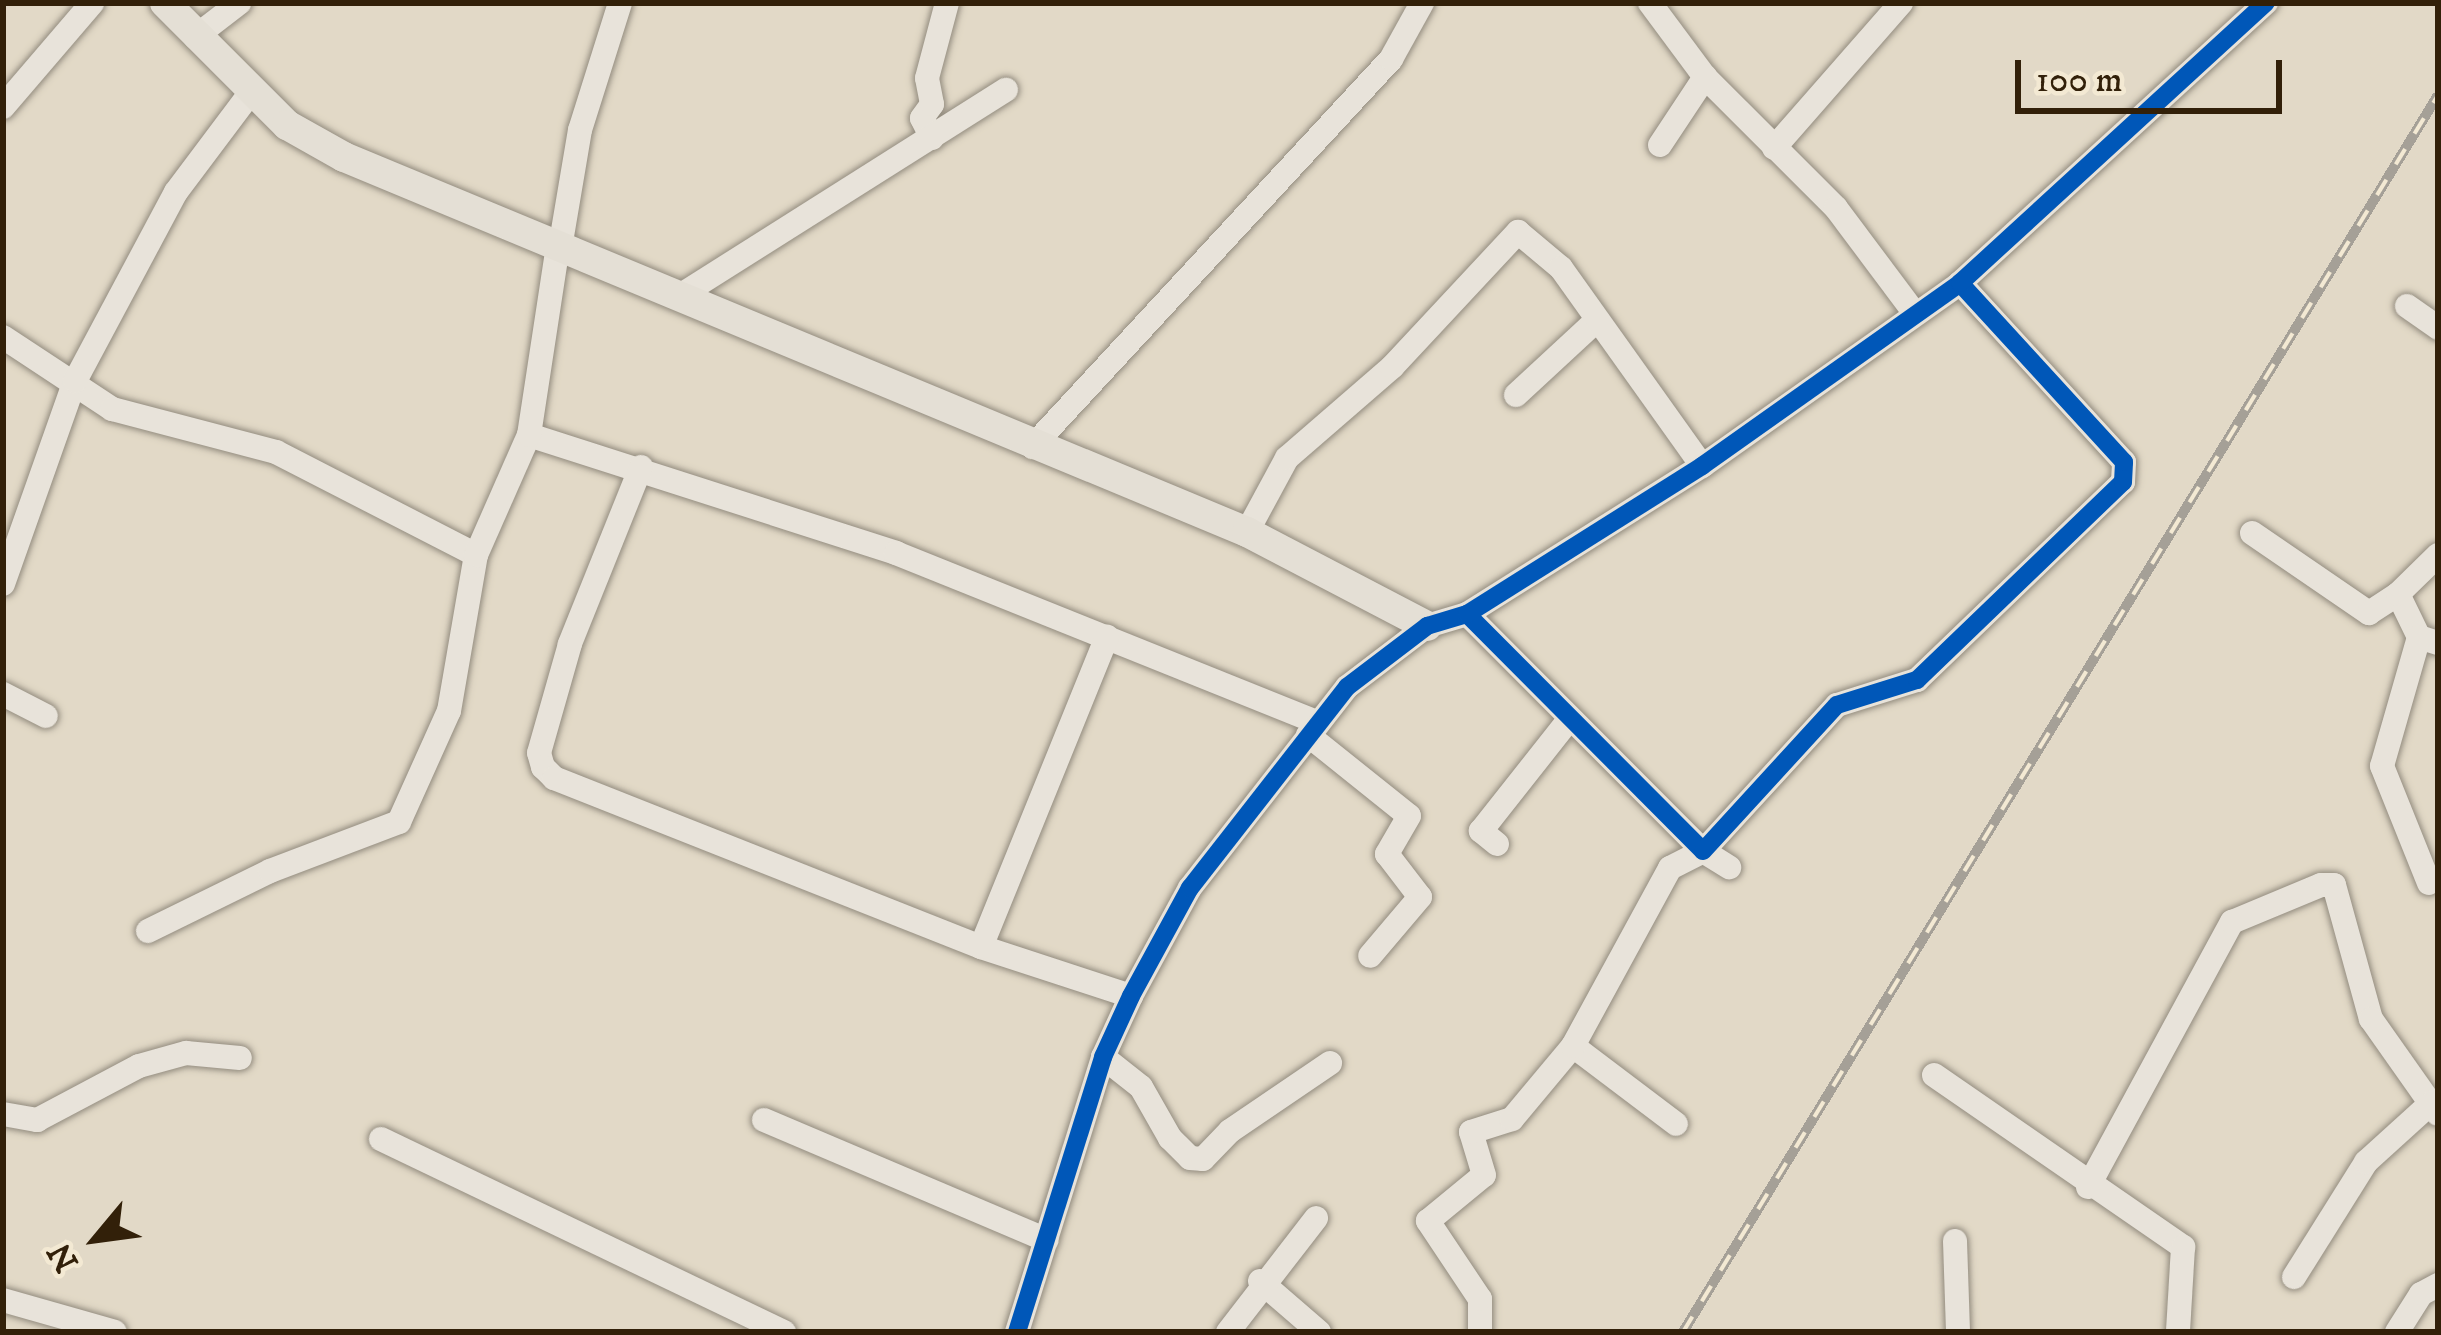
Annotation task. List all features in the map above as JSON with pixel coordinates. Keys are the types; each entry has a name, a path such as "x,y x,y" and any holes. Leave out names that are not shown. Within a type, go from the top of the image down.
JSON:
{"main road":[{"path":"165,3 287,125 344,158 1032,447 1247,532 1427,626"}],"street":[{"path":"3,107 92,3"},
{"path":"196,37 238,3"},
{"path":"932,138 922,118 932,104 927,77 947,3"},
{"path":"1032,447 1391,58 1422,3"},
{"path":"1650,3 1706,77 1836,208 1913,311"},
{"path":"1774,148 1901,3"},
{"path":"1017,1332 1103,1057 1131,996 1190,889 1364,670 1427,626 1467,614 1702,466 1913,311 1960,283 2266,3"},
{"path":"148,931 270,871 399,822 449,711 476,555 529,435 580,130 613,7"},
{"path":"1660,145 1706,77"},
{"path":"678,297 1006,90"},
{"path":"3,584 75,382 176,192 250,92"},
{"path":"1247,532 1287,458 1392,368 1518,232 1562,268 1702,466"},
{"path":"1480,1332 1480,1299 1428,1220 1484,1175 1471,1132 1512,1119 1574,1046 1670,868 1703,851 1837,705 1917,680 2122,482 2124,462 1960,283"},
{"path":"2407,306 2438,328"},
{"path":"1516,394 1598,320"},
{"path":"3,337 122,413 276,452 476,555"},
{"path":"529,435 641,467 896,553 1107,637 1313,729 1409,816 1388,854 1420,897 1370,956"},
{"path":"641,467 570,644 539,753 543,767 554,778 980,947 1131,996"},
{"path":"2252,533 2369,613 2398,594 2438,556"},
{"path":"2398,594 2429,640 2382,766 2429,883"},
{"path":"1467,614 1568,721 1703,851 1729,867"},
{"path":"980,947 1107,637"},
{"path":"3,694 46,716"},
{"path":"1497,844 1481,831 1568,721"},
{"path":"2088,1187 2232,922 2321,885 2334,885 2371,1019 2434,1108 2366,1162 2294,1277"},
{"path":"1574,1046 1676,1124"},
{"path":"3,1114 37,1120 140,1066 186,1053 240,1058"},
{"path":"1103,1057 1141,1087 1170,1138 1190,1158 1203,1159 1230,1131 1330,1063"},
{"path":"1934,1075 2088,1187 2183,1247 2178,1332"},
{"path":"764,1120 1047,1240"},
{"path":"381,1139 784,1332"},
{"path":"1228,1332 1260,1281 1316,1218"},
{"path":"1955,1241 1958,1332"},
{"path":"1260,1281 1319,1332"},
{"path":"2397,1332 2421,1294 2438,1286"},
{"path":"3,1300 115,1332"}],"railway":[{"path":"1683,1332 2438,95"}],"cycle path":[{"path":"1017,1332 1103,1057 1131,996 1190,888 1347,687 1427,626 1467,614 1702,466 1960,283 2266,3"},
{"path":"1467,614 1703,851 1837,705 1917,680 2123,482 2124,462 1960,283"}]}
